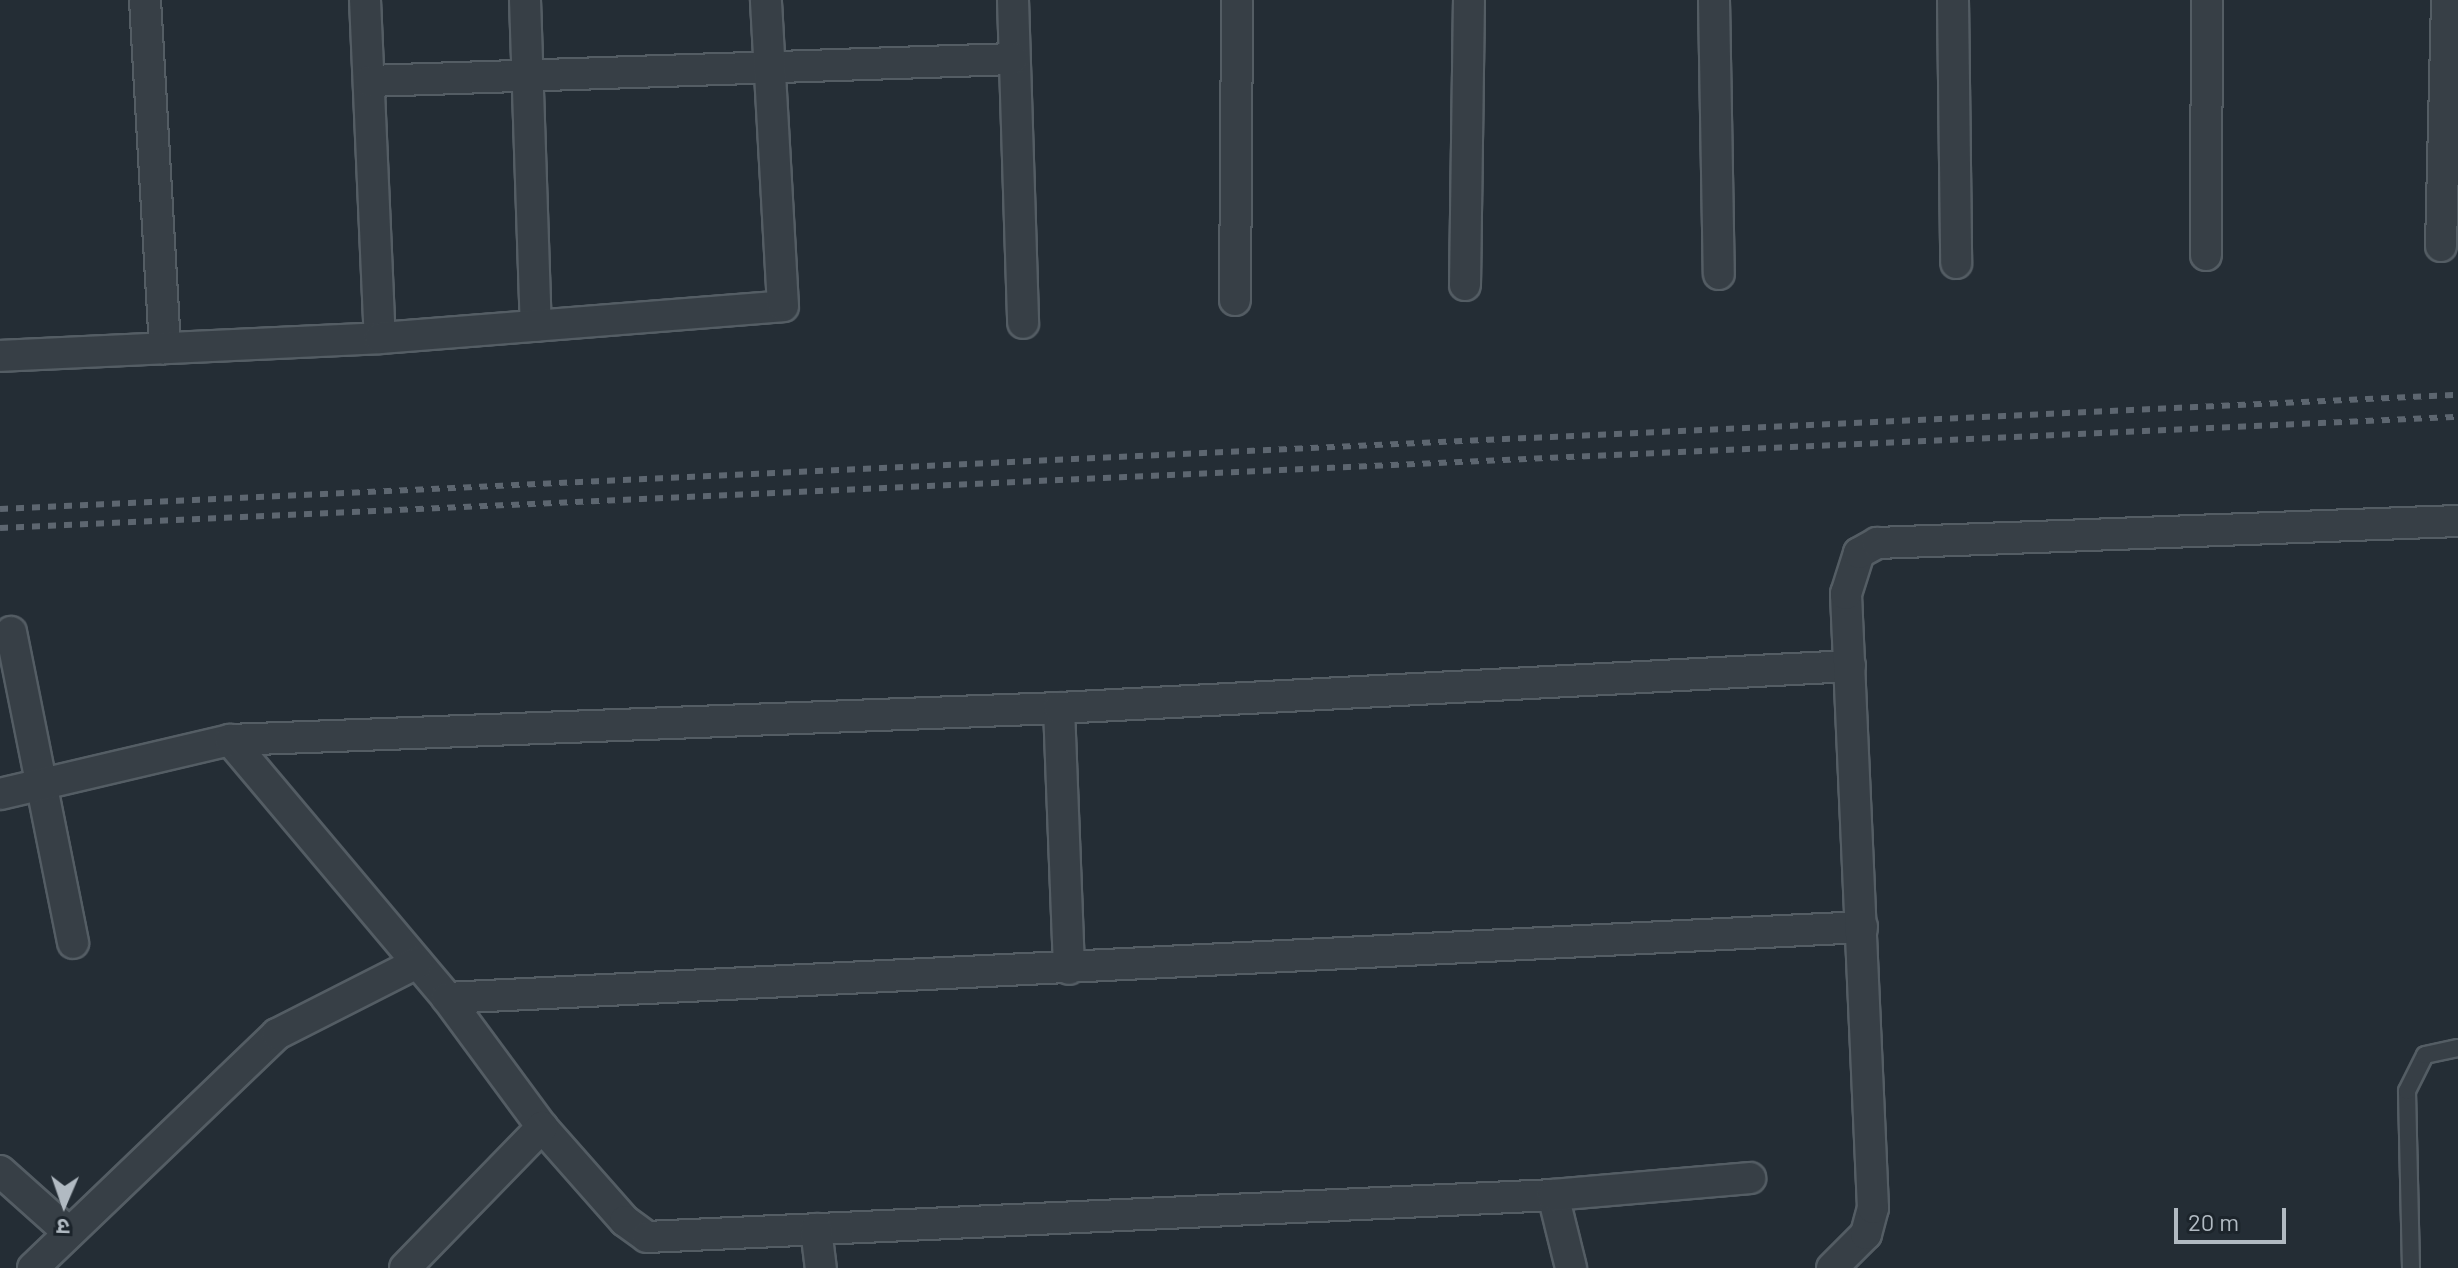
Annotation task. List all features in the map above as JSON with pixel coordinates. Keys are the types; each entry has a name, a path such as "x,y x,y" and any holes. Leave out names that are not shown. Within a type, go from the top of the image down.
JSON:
{"street":[{"path":"145,0 165,348"},
{"path":"365,0 380,338"},
{"path":"525,0 536,326"},
{"path":"0,356 380,338 783,306 766,0"},
{"path":"1013,0 1023,323"},
{"path":"1235,300 1237,0"},
{"path":"1465,285 1469,0"},
{"path":"1714,0 1719,274"},
{"path":"1953,0 1956,263"},
{"path":"2206,255 2207,0"},
{"path":"2441,246 2447,0"},
{"path":"370,81 1013,59"},
{"path":"1832,1268 1866,1234 1873,1208 1850,666 1850,573 1859,553 1877,543 2458,521"},
{"path":"11,632 73,943"},
{"path":"0,794 230,740 1059,708 1850,666"},
{"path":"1059,708 1069,969"},
{"path":"230,740 447,998 542,1127 647,1237 1553,1195 1750,1178"},
{"path":"447,998 1862,927"},
{"path":"33,1268 67,1231 277,1034 417,963"},
{"path":"405,1268 542,1127"},
{"path":"0,1171 67,1231"},
{"path":"1553,1195 1571,1268"},
{"path":"816,1229 821,1268"}],"lane":[{"path":"2411,1268 2407,1091 2425,1055 2458,1048"}],"railway":[{"path":"0,509 2458,395"},
{"path":"0,528 2458,417"}]}
